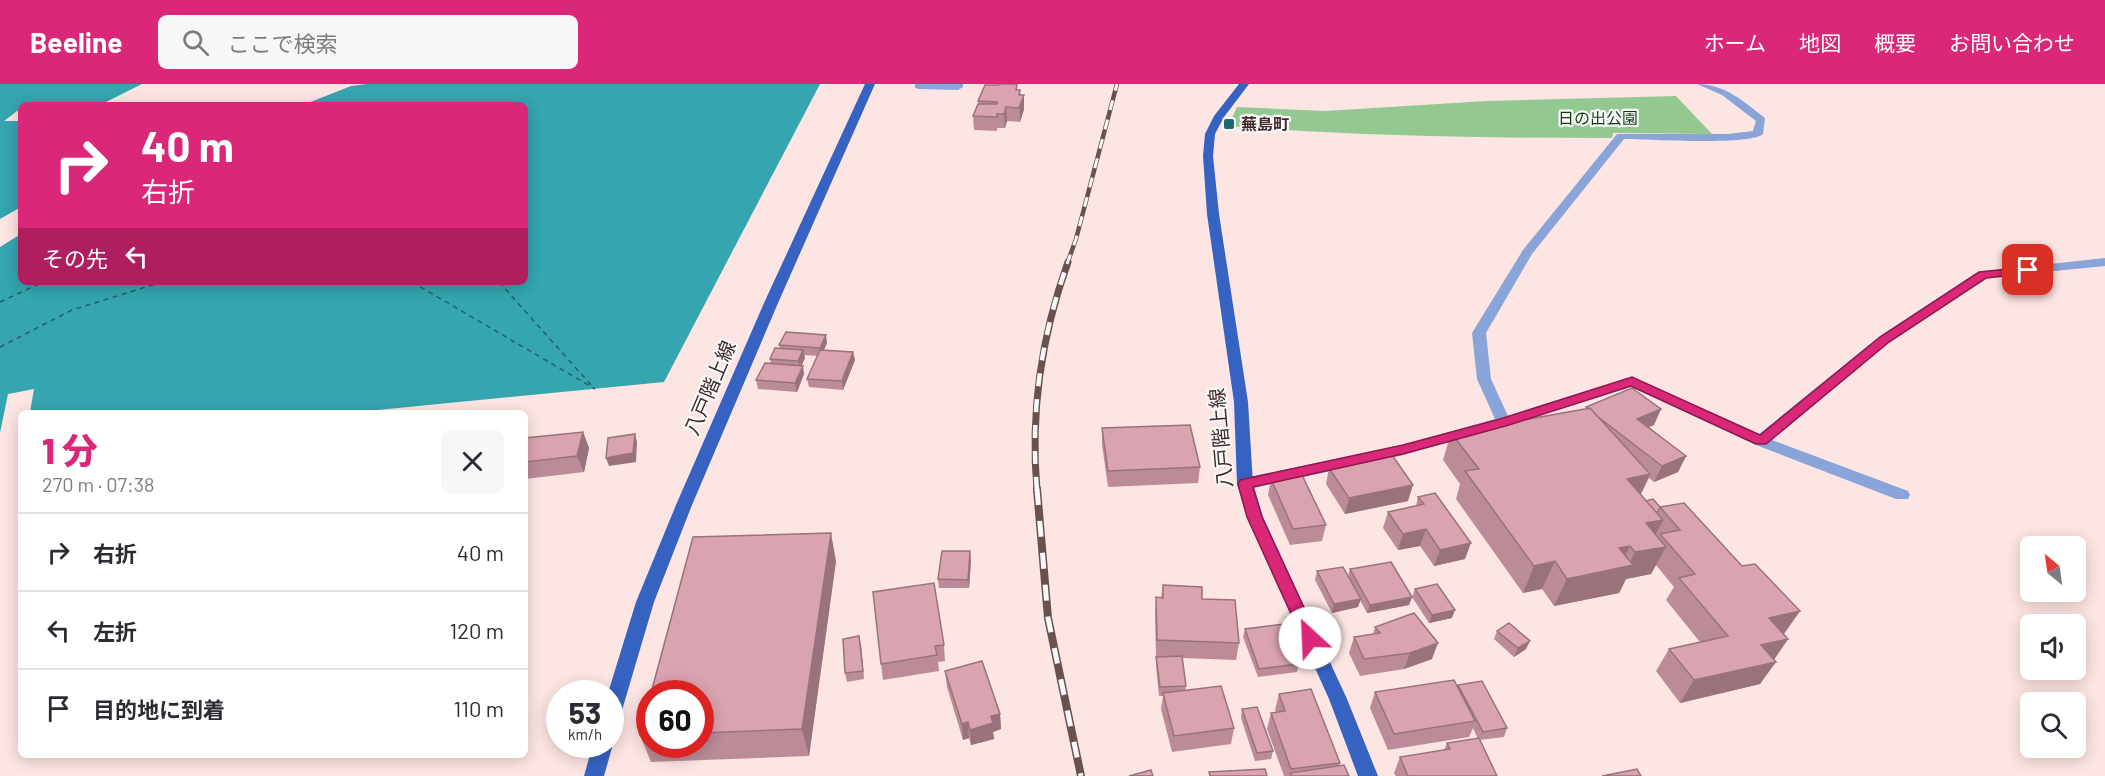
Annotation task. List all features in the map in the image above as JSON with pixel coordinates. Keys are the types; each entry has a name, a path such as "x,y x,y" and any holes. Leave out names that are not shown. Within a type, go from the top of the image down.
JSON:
{"main road":[{"name":"八戸階上線","path":"621,680 645,602 684,505 771,303 870,84"},
{"name":"八戸階上線","path":"1244,84 1222,112 1210,134 1208,156 1213,214 1241,402 1245,484 1255,517 1338,699 1368,776"},
{"path":"594,776 599,758"}],"street":[{"path":"920,84 919,86 958,87 958,84"},
{"path":"1504,422 1484,380 1479,333 1527,253 1621,136 1728,137 1758,134 1761,120 1726,93 1702,84"},
{"path":"1761,441 1885,339 1983,275 2105,262"},
{"path":"1245,484 1403,450 1504,422 1632,382 1761,441 1902,495"}],"green space":[{"name":"日の出公園","path":"1676,96 1712,134 1613,133 1612,138 1468,137 1228,126 1237,107 1325,111 1486,101"}],"water":[{"path":"0,84 142,84 106,102 18,102 18,110 4,121 18,121 18,209 0,219"},
{"path":"366,84 820,84 664,382 377,410 30,410 34,389 8,394 0,433 0,247 18,236 18,285 528,285 528,102 311,102 351,86"}],"building":[{"path":"1017,84 1016,90 1020,90 1019,95 1024,95 1019,108 1006,107 1004,114 997,114 997,117 973,116 978,104 997,104 997,102 978,101 985,85"},
{"path":"786,332 826,335 820,348 779,345"},
{"path":"775,348 803,350 798,361 770,359"},
{"path":"820,350 853,352 842,381 807,379"},
{"path":"765,363 803,366 795,383 756,380"},
{"path":"1632,388 1661,409 1637,419 1686,456 1662,466 1586,407"},
{"path":"1590,408 1650,474 1627,479 1663,520 1646,523 1666,547 1635,552 1630,546 1619,548 1633,565 1567,579 1555,561 1534,566 1465,471 1479,469 1451,433"},
{"path":"1190,425 1200,467 1108,471 1102,428"},
{"path":"583,432 577,456 528,462 528,438"},
{"path":"635,434 633,453 606,458 608,438"},
{"path":"1392,455 1413,485 1349,498 1329,468"},
{"path":"1302,475 1326,525 1293,529 1271,479"},
{"path":"1435,493 1471,543 1440,550 1426,529 1403,534 1388,512 1424,504 1418,497"},
{"path":"1653,499 1660,507 1657,513 1646,501"},
{"path":"1684,503 1742,566 1755,564 1800,611 1769,618 1788,639 1761,645 1776,662 1694,680 1669,649 1728,636 1679,578 1695,574 1660,534 1680,530 1660,507"},
{"path":"831,533 802,729 714,732 714,680 654,680 693,537"},
{"path":"942,551 970,551 968,580 938,579"},
{"path":"1391,562 1412,597 1370,605 1350,569"},
{"path":"1343,567 1361,599 1334,604 1317,571"},
{"path":"934,583 944,645 935,646 937,655 881,664 873,592"},
{"path":"1437,584 1455,610 1432,615 1415,589"},
{"path":"1163,585 1202,587 1202,599 1235,600 1239,643 1157,640 1156,597 1163,598"},
{"path":"1414,613 1438,643 1410,653 1364,659 1354,637 1380,633 1375,627"},
{"path":"1509,623 1530,641 1518,648 1497,631"},
{"path":"1284,624 1299,664 1259,669 1245,629"},
{"path":"859,636 863,671 845,673 843,639"},
{"path":"1182,656 1186,686 1160,687 1156,657"},
{"path":"982,661 1000,714 991,716 993,723 970,730 968,722 962,724 945,671"},
{"path":"1454,680 1475,721 1394,734 1375,692"},
{"path":"1482,681 1507,728 1483,732 1458,685"},
{"path":"1221,686 1234,728 1174,736 1163,693"},
{"path":"1311,689 1340,763 1291,769 1271,713 1285,711 1279,694"},
{"path":"1257,707 1273,751 1257,753 1242,709"},
{"path":"1479,738 1497,776 1408,776 1400,757 1450,749 1447,743"},
{"path":"1344,765 1349,776 1292,776 1290,773"},
{"path":"1265,769 1267,776 1210,776 1209,772"},
{"path":"1637,769 1641,776 1602,776"},
{"path":"1151,770 1153,776 1129,776"}],"ferry route":[{"path":"0,302 37,285"},
{"path":"0,347 72,310 152,285"},
{"path":"417,285 595,389"},
{"path":"502,285 592,386"}],"railway":[{"path":"1067,264 1076,239 1117,84"},
{"path":"1037,490 1035,432 1040,374 1044,346 1068,262"},
{"path":"1037,489 1048,618 1081,776"}],"place":[{"name":"蕪島町","path":"1229,124"}],"route":[{"path":"1310,638 1255,517 1245,484 1403,450 1504,422 1632,382 1761,441 1885,339 1983,275 2028,270"}]}
